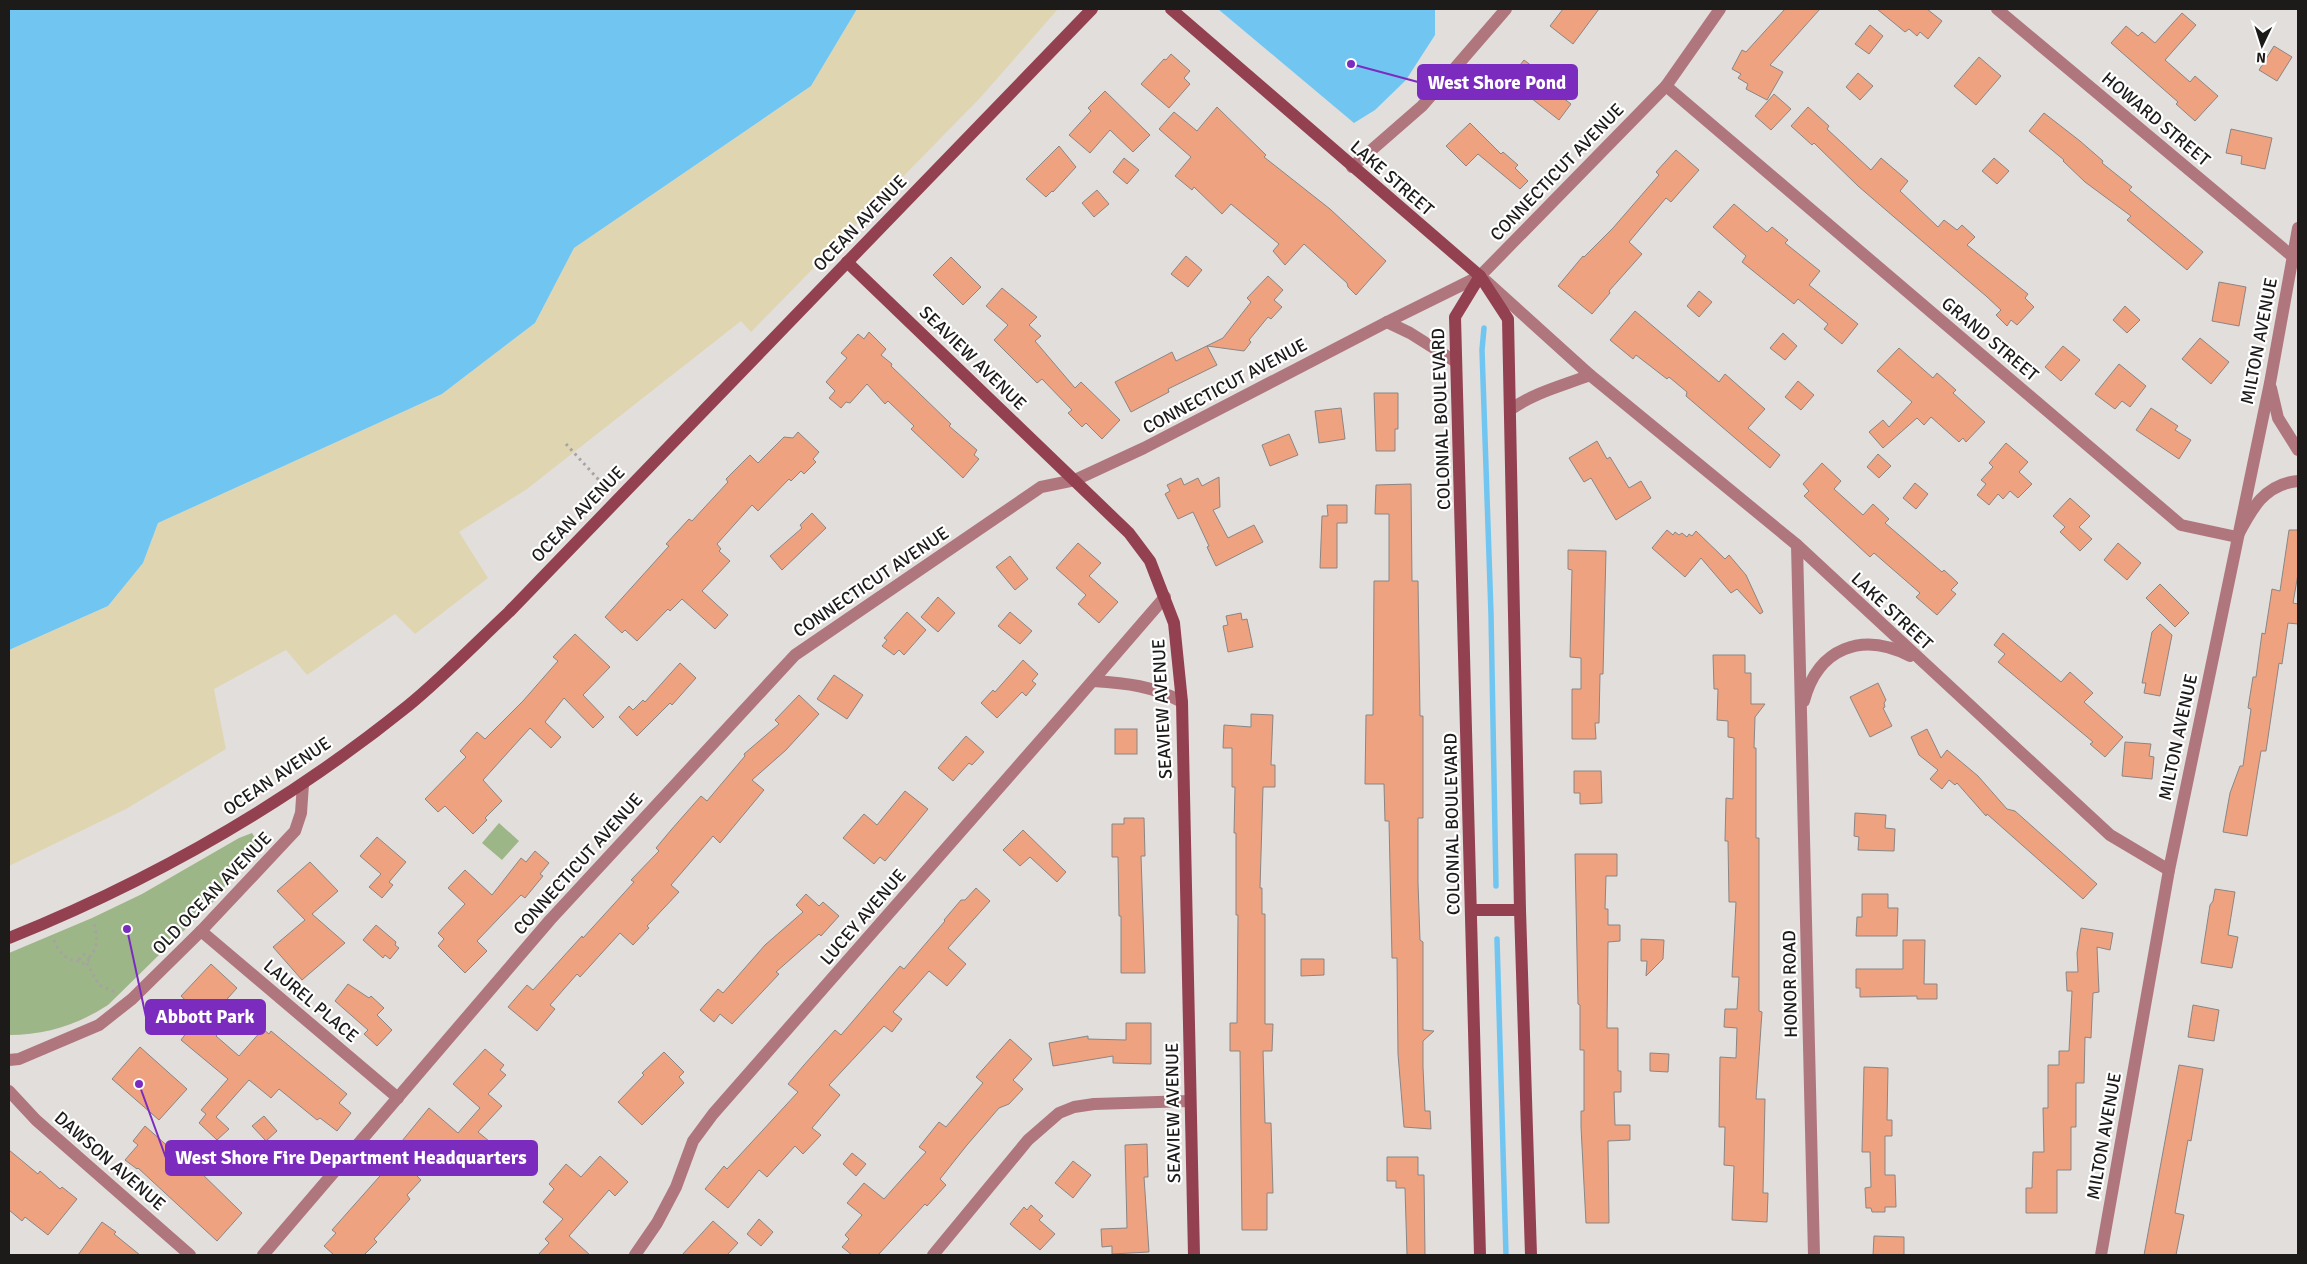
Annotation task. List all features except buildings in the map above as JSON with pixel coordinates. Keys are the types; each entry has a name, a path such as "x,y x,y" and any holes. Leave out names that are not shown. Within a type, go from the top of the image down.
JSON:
{"street":[{"name":"OCEAN AVENUE","path":"9,938 107,895 243,822 303,784 409,704 509,612 1092,9"},
{"name":"LAKE STREET","path":"1171,9 1480,276 1590,375 1797,546 2110,835 2169,870"},
{"path":"1352,167 1422,106 1506,9"},
{"name":"CONNECTICUT AVENUE","path":"263,1255 550,920 794,655 1041,487 1075,480 1144,448 1480,276 1666,86 1720,9"},
{"name":"HOWARD STREET","path":"1997,9 2292,256"},
{"name":"GRAND STREET","path":"1666,86 2181,525 2237,537"},
{"name":"MILTON AVENUE","path":"2101,1255 2169,870 2270,383 2298,228"},
{"name":"SEAVIEW AVENUE","path":"847,262 1129,533 1150,561 1165,597 1176,638 1182,702 1194,1255"},
{"path":"1480,276 1508,319 1520,910 1531,1255"},
{"name":"COLONIAL BOULEVARD","path":"1480,276 1455,317 1480,1255"},
{"path":"1387,322 1427,343 1456,362"},
{"path":"1510,410 1524,400 1542,392 1590,375"},
{"path":"2270,383 2278,418 2298,450"},
{"path":"2237,537 2253,508 2265,494 2281,484 2298,481"},
{"name":"HONOR ROAD","path":"1797,546 1814,1255"},
{"name":"LUCEY AVENUE","path":"635,1255 657,1223 676,1187 693,1141 713,1114 1165,597"},
{"name":"HONOR ROAD","path":"1801,711 1816,672 1831,656 1843,650 1854,646 1876,644 1900,651 1921,662"},
{"path":"1093,681 1138,684 1155,689 1182,702"},
{"name":"OLD OCEAN AVENUE","path":"9,1060 19,1059 99,1025 132,999 201,931 296,831 301,813 303,784"},
{"path":"1471,910 1520,910"},
{"name":"LAUREL PLACE","path":"201,931 398,1098"},
{"name":"DAWSON AVENUE","path":"9,1091 36,1120 190,1255"},
{"path":"933,1255 1028,1140 1059,1113 1074,1107 1094,1104 1190,1101"}],"path":[{"path":"566,444 617,499"},
{"path":"86,963 96,944 94,923"},
{"path":"54,940 64,956 70,960 80,960 86,963 99,985 132,999"},
{"path":"80,960 82,954 89,957"}],"green space":[{"path":"499,823 519,841 502,860 482,843"},
{"path":"252,833 257,841 257,845 213,902 108,1005 85,1018 61,1028 23,1035 9,1035 9,953 92,918 142,894 239,838"}],"sand":[{"path":"857,9 1058,9 980,98 751,332 741,321 527,489 459,532 488,578 415,634 395,614 307,675 286,650 214,689 226,749 126,809 9,866 9,650 108,606 143,563 158,523 442,394 535,323 574,248 811,86"}],"water":[{"path":"9,9 857,9 811,86 574,248 535,323 442,394 158,523 143,563 108,606 9,650"},
{"path":"1218,9 1435,9 1435,35 1406,80 1375,110 1354,123"}],"waterway":[{"path":"1484,328 1482,350 1491,614 1496,886"},
{"path":"1497,939 1506,1255"}],"place":[{"name":"West Shore Pond","path":"1351,64"},
{"name":"Abbott Park","path":"127,929"},
{"name":"West Shore Fire Department Headquarters","path":"139,1084"}]}
